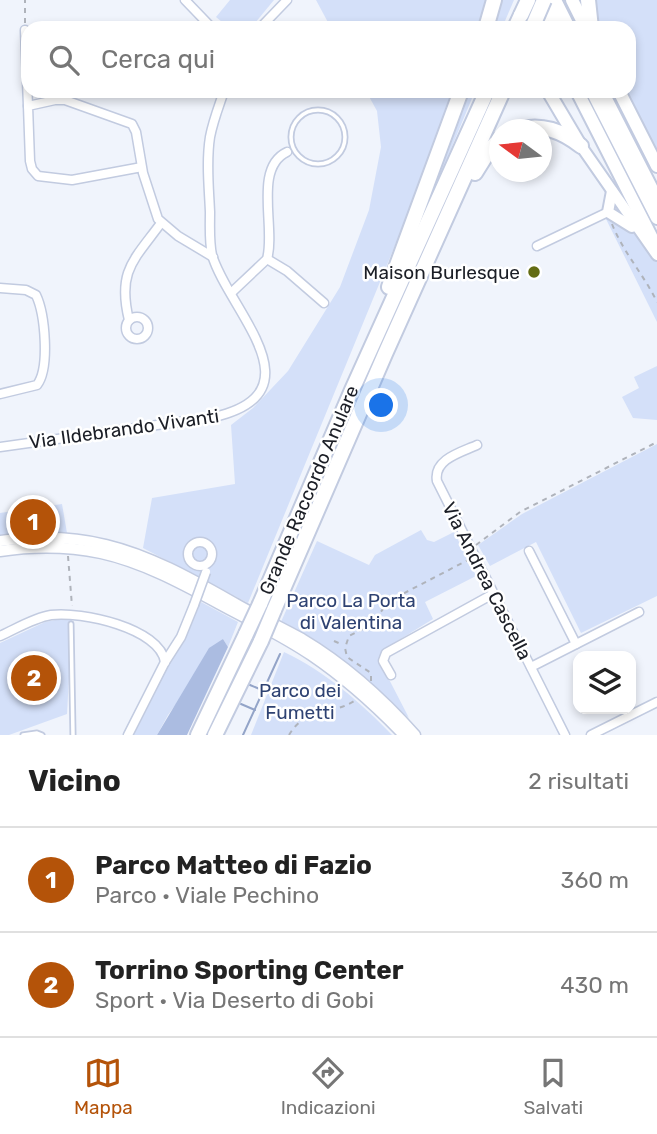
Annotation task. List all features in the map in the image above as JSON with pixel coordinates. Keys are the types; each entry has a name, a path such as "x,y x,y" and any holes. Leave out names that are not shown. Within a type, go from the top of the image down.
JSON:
{"highway":[{"path":"488,21 494,0"},
{"path":"518,21 528,0"},
{"path":"535,21 544,0"},
{"path":"588,0 589,21"},
{"path":"352,390 458,98"},
{"name":"Grande Raccordo Anulare","path":"198,735 260,604 352,390 484,98"},
{"name":"Grande Raccordo Anulare","path":"215,735 261,641 500,98"},
{"path":"552,129 581,146"},
{"path":"437,238 489,153"}],"main road":[{"path":"528,0 531,21"},
{"path":"528,0 542,21"},
{"path":"544,0 555,21"},
{"path":"555,0 566,21"},
{"path":"572,0 585,21"},
{"path":"552,98 581,146 657,256"},
{"path":"581,98 657,248"},
{"path":"596,98 657,218"},
{"path":"606,98 657,199"},
{"path":"623,98 657,166"},
{"path":"612,191 608,212 625,221 645,239"}],"street":[{"path":"186,0 206,21"},
{"path":"267,21 287,0"},
{"path":"28,98 30,161 38,176 72,180 142,167"},
{"name":"Via Ildebrando Vivanti","path":"0,447 200,420 245,406 261,388 265,363 258,341 213,257 210,236 209,145 222,98"},
{"path":"28,106 60,99 127,121 136,130 142,167 156,215 161,223 213,257"},
{"path":"230,293 267,259 270,228 269,176 275,160 291,151"},
{"path":"537,246 608,212"},
{"path":"129,320 125,284 127,270 161,223"},
{"path":"267,259 324,303"},
{"path":"0,288 21,289 36,295 41,312 45,358 43,374 37,385 0,394"},
{"name":"Via Andrea Cascella","path":"477,445 440,464 436,478 565,735"},
{"path":"0,541 48,538 101,544 141,555 310,654 345,680 404,735"},
{"path":"0,551 27,547 67,548 100,553 134,562 205,591 330,655 415,735"},
{"path":"529,551 576,644"},
{"path":"128,735 165,662 181,637 206,567"},
{"path":"391,675 383,661 386,653 494,594"},
{"path":"531,667 639,612"},
{"path":"0,636 43,617 72,614 104,620 140,635 159,647 165,662"},
{"path":"591,735 657,702"}],"lane":[{"path":"313,109 327,111 339,119 345,132 344,146 336,158 323,164 309,163 291,151 292,127 300,116 313,109"},
{"path":"71,624 73,735"},
{"path":"291,634 307,632"},
{"path":"23,735 42,735"}],"path":[{"path":"25,21 26,0"},
{"path":"608,212 618,239 636,264 657,302"},
{"path":"475,548 520,512 657,442"},
{"path":"67,548 72,614"},
{"path":"369,684 372,674 349,660 345,653 345,646 352,634 371,625 389,601 470,559"},
{"path":"334,641 345,646"},
{"path":"289,735 297,724 306,718 348,705 358,697"}],"green space":[{"path":"230,0 274,0 257,21 221,21 216,17"},
{"path":"316,0 514,0 505,21 327,21"},
{"path":"594,0 657,0 657,156 628,98 636,98 636,21 596,21"},
{"path":"370,98 472,98 431,197 396,243 248,603 143,548 152,498 235,484 231,425 253,408 288,371 340,287 369,210 381,147 377,111"},
{"path":"605,217 642,241 657,261 657,322"},
{"path":"657,366 657,420 633,418 622,397 639,388 634,377"},
{"path":"657,444 657,596 581,633 536,542 490,566 478,545 522,514"},
{"path":"62,504 67,533 28,531 0,535 0,513"},
{"name":"Parco La Porta di Valentina","path":"421,530 427,540 434,542 454,532 476,576 425,602 433,619 386,648 379,660 409,718 347,667 280,624 317,541 369,565 375,555"},
{"path":"201,602 238,622 228,647 223,639 168,715 157,735 133,735"},
{"path":"72,620 67,714 9,735 0,735 0,643 45,622"},
{"name":"Parco dei Fumetti","path":"284,652 314,668 342,689 392,735 251,735"}],"shaded area":[{"path":"223,639 228,647 187,735 157,735 209,648"}],"waterway":[{"path":"243,735 280,654"},
{"path":"250,685 262,690"},
{"path":"241,704 255,710"}],"place":[{"name":"Maison Burlesque","path":"534,272"},
{"name":"Parco Matteo di Fazio","path":"33,522"},
{"name":"Torrino Sporting Center","path":"34,678"}]}
